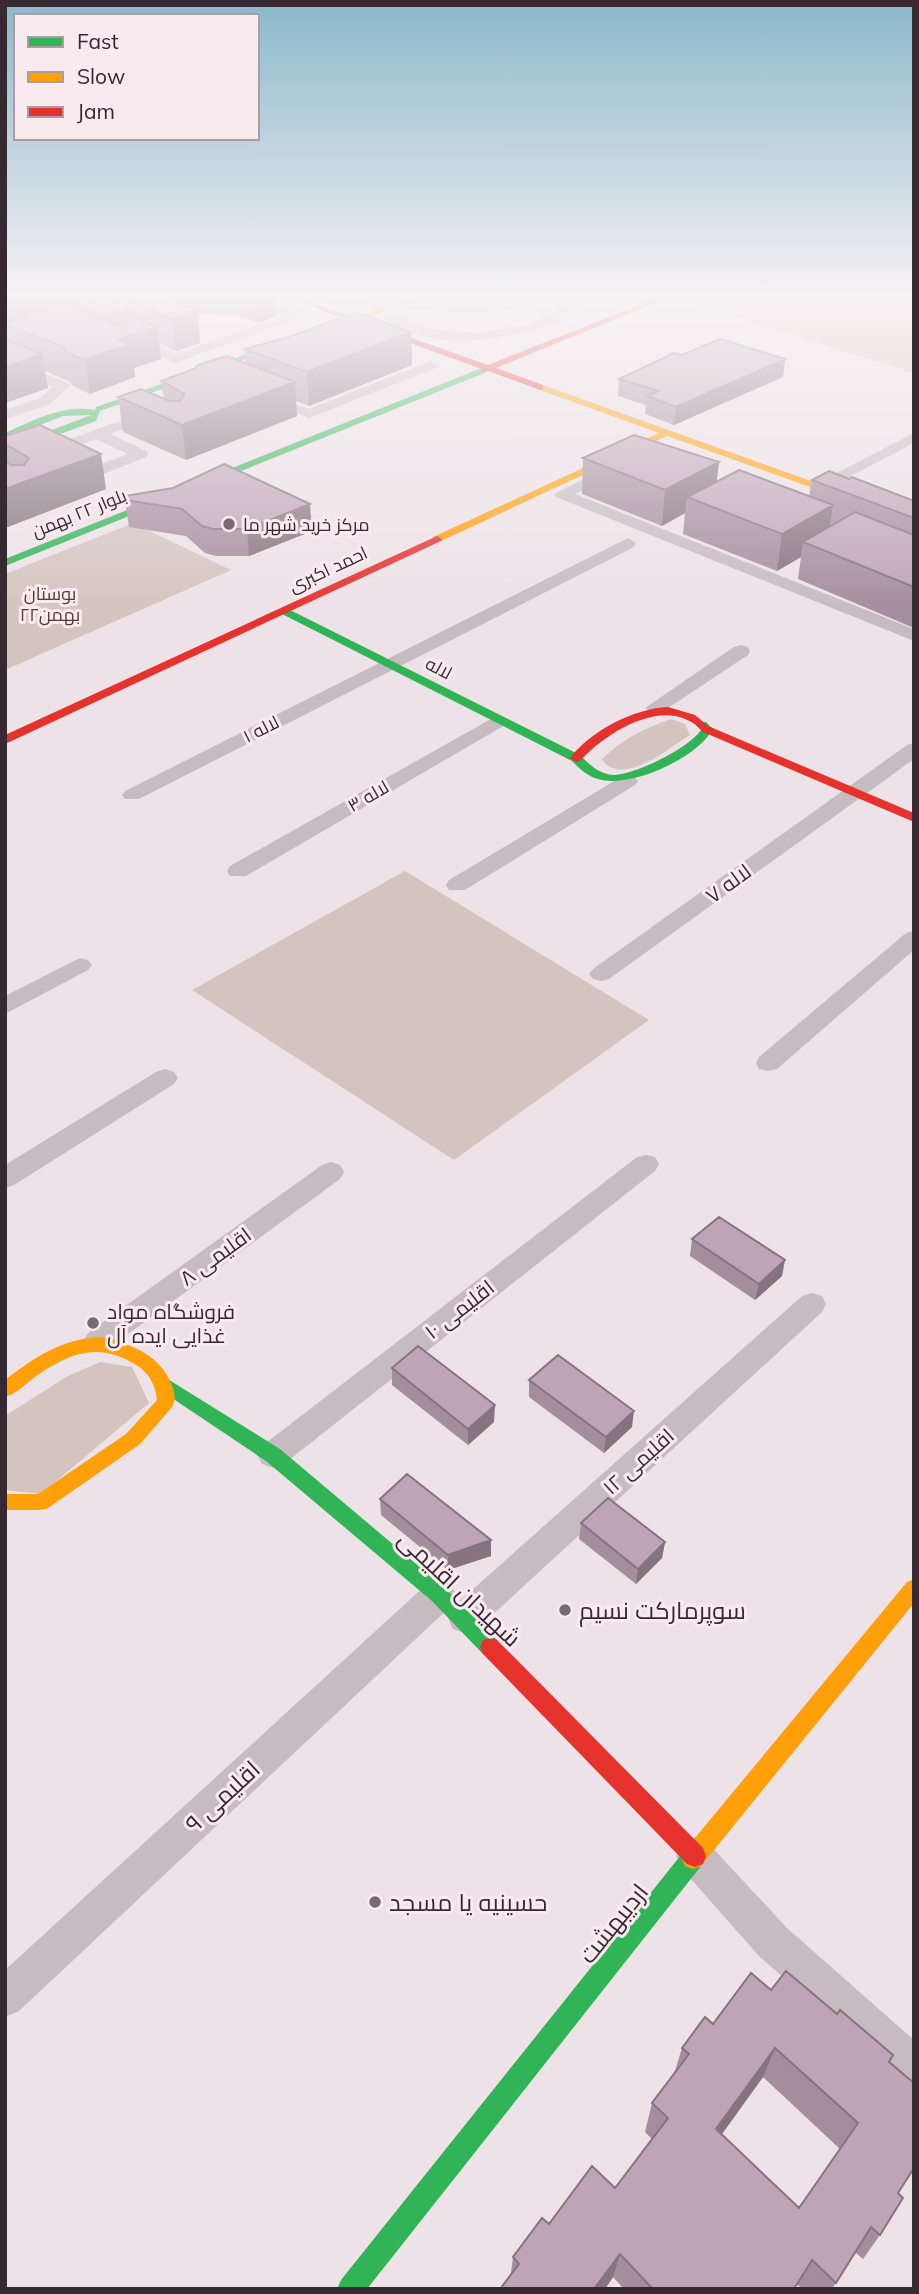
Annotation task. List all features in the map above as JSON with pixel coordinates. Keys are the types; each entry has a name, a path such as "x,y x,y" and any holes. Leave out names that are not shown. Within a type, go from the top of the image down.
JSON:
{"street":[{"path":"5,416 45,401"},
{"path":"5,436 74,411 94,411 122,401"},
{"path":"275,401 309,414 341,401"},
{"name":"بلوار ۲۲ بهمن","path":"5,550 391,401"},
{"name":"بلوار ۲۲ بهمن","path":"5,563 397,401"},
{"path":"582,401 914,522"},
{"path":"5,443 52,445 97,434 169,406"},
{"path":"28,459 93,419 97,415 94,411"},
{"path":"146,415 168,425"},
{"path":"5,416 26,428"},
{"name":"احمد اکبری","path":"5,740 284,611 639,455 667,432"},
{"path":"52,445 96,472 141,454 97,434"},
{"path":"818,486 914,437"},
{"path":"639,455 562,494 913,634"},
{"path":"663,535 687,522"},
{"name":"لاله ۱","path":"132,795 628,543"},
{"path":"778,581 800,567"},
{"name":"لاله","path":"284,611 576,758 580,765 597,774 628,781"},
{"path":"576,758 584,748 655,708 741,651"},
{"path":"655,708 681,711 700,720 707,729 914,818"},
{"name":"لاله ۳","path":"238,871 498,721"},
{"path":"457,885 698,741 707,729"},
{"name":"لاله ۷","path":"601,974 914,748"},
{"path":"768,1063 914,938"},
{"path":"5,1006 80,965"},
{"path":"5,1178 165,1078"},
{"name":"اقلیمی ۱۰","path":"273,1455 646,1164"},
{"name":"اقلیمی ۸","path":"99,1340 331,1172"},
{"name":"اقلیمی ۱۲","path":"452,1607 812,1304"},
{"path":"5,1390 40,1364 76,1344 99,1340"},
{"name":"شهیدان اقلیمی","path":"99,1340 126,1348 151,1366 166,1385 273,1455 452,1607 695,1856"},
{"path":"14,1522 134,1438 166,1402 166,1385"},
{"path":"5,1502 41,1502"},
{"name":"اردیبهشت","path":"356,2286 695,1856 914,1588"},
{"name":"اقلیمی ۹","path":"5,1997 452,1607"},
{"path":"695,1856 773,1942 914,2067"}],"green space":[{"name":"بوستان ۲۲بهمن","path":"133,523 231,570 5,670 5,574"},
{"path":"671,719 685,724 690,735 646,763 621,770 610,767 602,759 634,735"},
{"path":"405,871 649,1020 454,1160 192,990"},
{"path":"100,1362 132,1367 149,1403 41,1494 5,1490 5,1416 66,1377"}],"building":[{"path":"127,401 245,401 182,425"},
{"path":"660,401 690,401 676,407"},
{"path":"40,425 101,454 5,489 5,461 11,465 24,465 29,458 5,444 5,436"},
{"path":"634,435 719,462 665,490 583,458"},
{"path":"224,464 310,504 247,529 213,529 202,526 182,509 125,500 125,496 173,488"},
{"path":"739,470 833,505 782,534 687,497"},
{"path":"829,471 914,501 914,518 812,480"},
{"path":"855,512 914,535 914,587 803,542"},
{"path":"719,1217 785,1260 759,1284 692,1239"},
{"path":"418,1346 495,1405 468,1429 392,1368"},
{"path":"558,1355 634,1411 606,1437 529,1380"},
{"path":"407,1474 491,1540 448,1555 380,1499"},
{"path":"608,1498 665,1542 638,1569 581,1523"},
{"path":"786,1971 837,2014 840,2010 893,2055 889,2062 914,2083 914,2168 898,2193 903,2198 880,2235 871,2227 836,2283 812,2260 794,2289 653,2289 620,2254 594,2289 500,2289 519,2264 513,2257 542,2218 549,2224 592,2166 615,2188 668,2118 652,2103 689,2054 682,2048 705,2017 713,2024 751,1973 771,1990","holes":["775,2048 858,2123 799,2208 716,2129"]}],"traffic: fast":[{"path":"99,409 122,401"},
{"path":"5,563 407,401"},
{"path":"5,436 62,413 97,413 93,419 24,444 5,443"},
{"path":"284,611 576,758 587,770 600,776 626,777 653,767 691,746 705,733 707,729 702,725"},
{"path":"166,1385 273,1455 439,1595 490,1647"},
{"path":"350,2289 693,1858"}],"traffic: slow":[{"path":"579,401 914,521"},
{"path":"437,539 667,432"},
{"path":"5,1390 53,1356 85,1344 102,1344 120,1348 151,1367 162,1382 166,1402 133,1439 41,1502 5,1502"},
{"path":"693,1858 914,1588"}],"traffic: jam":[{"path":"5,740 437,539"},
{"path":"576,758 588,746 622,724 656,711 679,712 702,725"},
{"path":"707,729 914,818"},
{"path":"490,1647 695,1856"}],"place":[{"name":"مرکز خرید شهر ما","path":"229,524"},
{"name":"فروشگاه مواد غذایی ایده آل","path":"93,1323"},
{"name":"سوپرمارکت نسیم","path":"565,1610"},
{"name":"حسینیه یا مسجد","path":"375,1902"}]}
